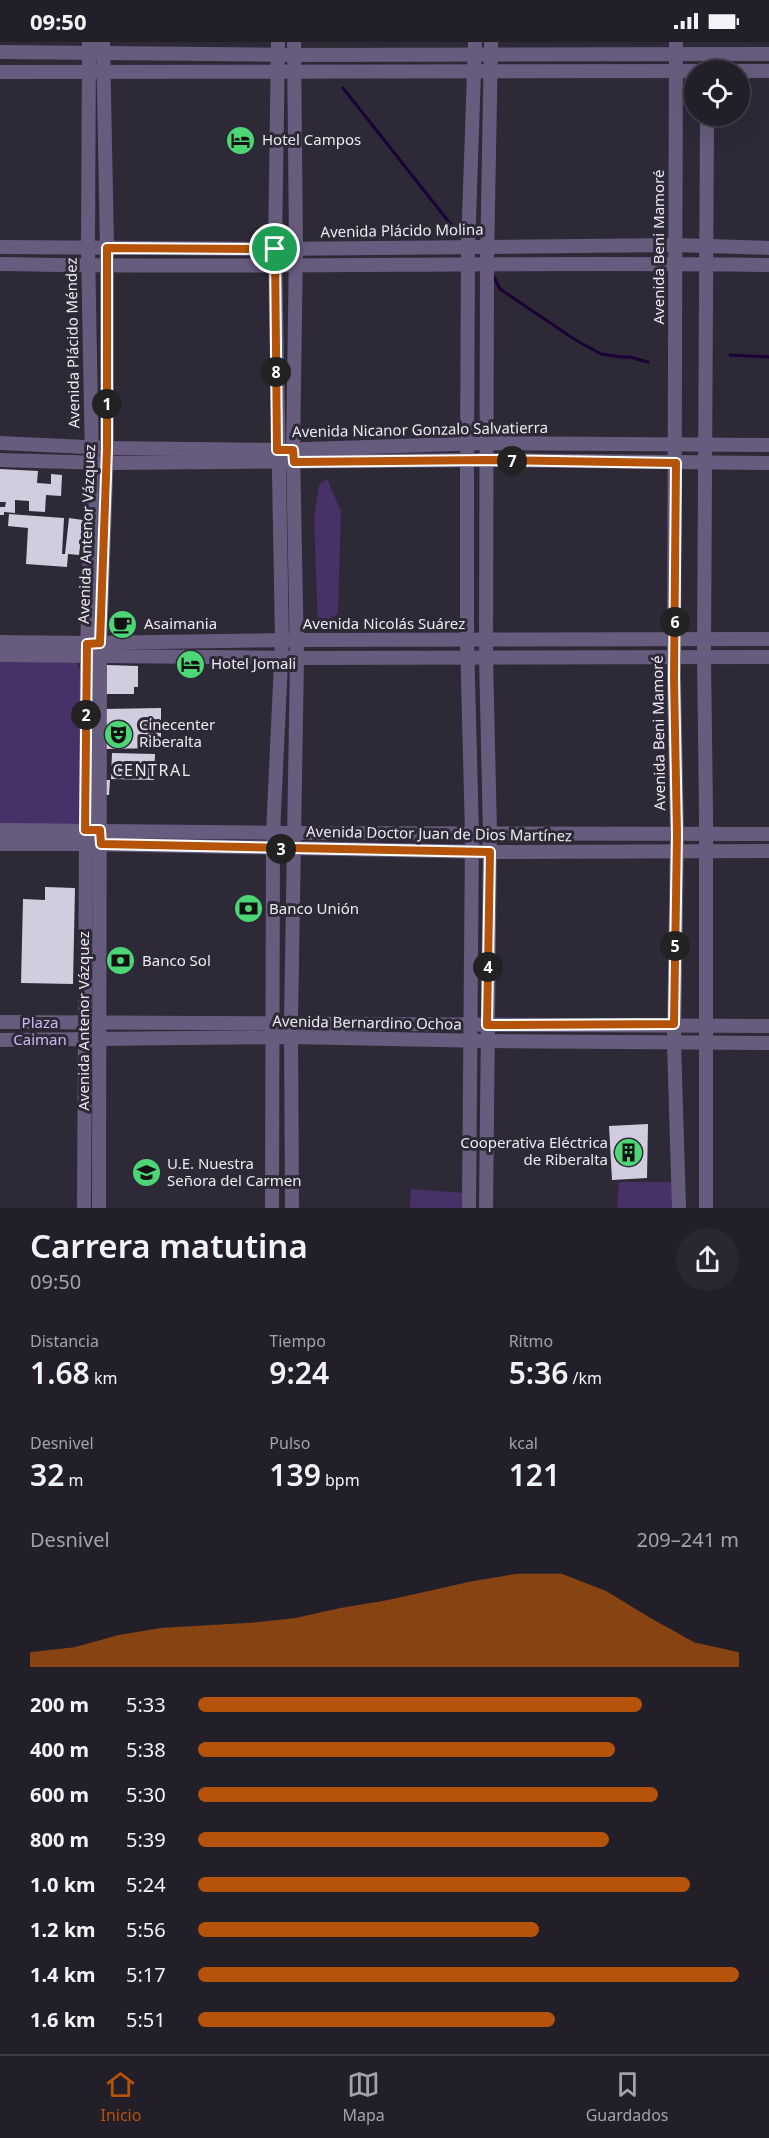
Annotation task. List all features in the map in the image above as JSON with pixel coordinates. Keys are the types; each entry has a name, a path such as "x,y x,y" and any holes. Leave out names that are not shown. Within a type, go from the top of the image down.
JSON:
{"street":[{"path":"0,52 96,47 294,49 707,47 769,54"},
{"name":"Avenida Plácido Méndez","path":"96,47 88,266 92,447 99,463"},
{"path":"278,48 275,249 278,456 289,641 297,658 291,1022 292,1208"},
{"name":"Avenida Beni Mamoré","path":"676,48 677,834 674,1042 679,1208"},
{"path":"272,1208 273,833 281,658 289,641 294,456 296,248 294,49"},
{"path":"469,1208 472,834 467,640 468,248 475,49"},
{"path":"486,1208 486,1041 490,852 486,657 487,247 491,49"},
{"path":"0,72 684,71"},
{"path":"750,71 769,71"},
{"name":"Avenida Antenor Vázquez","path":"84,1208 85,837 99,463 107,448 107,248 96,72"},
{"path":"706,1208 704,639 707,126"},
{"name":"Avenida Plácido Molina","path":"0,247 275,249 676,245 769,248"},
{"path":"0,264 88,266 487,263 769,265"},
{"name":"Avenida Nicanor Gonzalo Salvatierra","path":"0,443 278,456"},
{"name":"Avenida Nicanor Gonzalo Salvatierra","path":"294,456 467,443 769,445"},
{"name":"Avenida Nicanor Gonzalo Salvatierra","path":"0,460 99,463 294,456 467,461 769,463"},
{"name":"Avenida Nicolás Suárez","path":"0,655 289,641 769,639"},
{"name":"Avenida Nicolás Suárez","path":"0,642 281,658 769,657"},
{"name":"Avenida Antenor Vázquez","path":"93,649 100,837 99,1208"},
{"name":"Avenida Doctor Juan de Dios Martínez","path":"0,830 85,837 273,833 769,834"},
{"name":"Avenida Doctor Juan de Dios Martínez","path":"0,844 85,837"},
{"name":"Avenida Doctor Juan de Dios Martínez","path":"100,837 273,849 472,852 769,851"},
{"name":"Avenida Bernardino Ochoa","path":"0,1022 769,1026"},
{"name":"Avenida Bernardino Ochoa","path":"0,1040 291,1037 769,1043"}],"shaded area":[{"path":"327,479 341,511 338,613 318,628 314,517 319,485"},
{"path":"69,659 77,663 80,670 82,819 76,825 0,825 0,660"},
{"path":"619,1182 674,1182 673,1208 617,1208"},
{"path":"411,1189 463,1193 463,1208 410,1208"}],"building":[{"path":"0,469 38,471 37,483 51,484 51,474 62,475 61,496 46,495 45,512 29,511 29,501 15,500 15,513 4,512 4,515 0,515 0,507 5,507 6,502 0,502"},
{"path":"9,514 64,518 62,554 65,554 69,518 83,520 79,555 68,554 67,567 26,564 28,528 8,526"},
{"path":"107,665 138,666 138,687 134,687 134,694 106,694"},
{"path":"161,708 161,748 104,749 104,709"},
{"path":"112,753 155,754 154,780 111,779"},
{"path":"102,780 110,780 109,795 102,795"},
{"path":"45,887 75,888 73,984 21,983 23,899 45,900"},
{"name":"Cooperativa Eléctrica de Riberalta","path":"648,1124 647,1178 612,1180 609,1126"}],"waterway":[{"path":"343,88 460,236"},
{"path":"494,277 500,289 574,339 601,354 630,357 648,362"},
{"path":"730,355 769,357"}],"place":[{"name":"Hotel Campos","path":"241,140"},
{"name":"Asaimania","path":"123,624"},
{"name":"Hotel Jomali","path":"190,664"},
{"name":"Cinecenter Riberalta","path":"118,734"},
{"name":"Banco Unión","path":"248,909"},
{"name":"Banco Sol","path":"121,961"},
{"name":"Cooperativa Eléctrica de Riberalta","path":"629,1152"},
{"name":"U.E. Nuestra Señora del Carmen","path":"146,1173"}],"district":[{"name":"CENTRAL","path":"152,770"}],"route":[{"path":"107,248 275,249 277,450 293,450 294,462 487,460 676,463 674,678 677,834 674,1024 487,1025 490,852 101,844 100,830 85,830 87,644 100,643 107,448 107,248"}],"park label":[{"name":"Plaza Caiman","path":"40,1032"}]}
